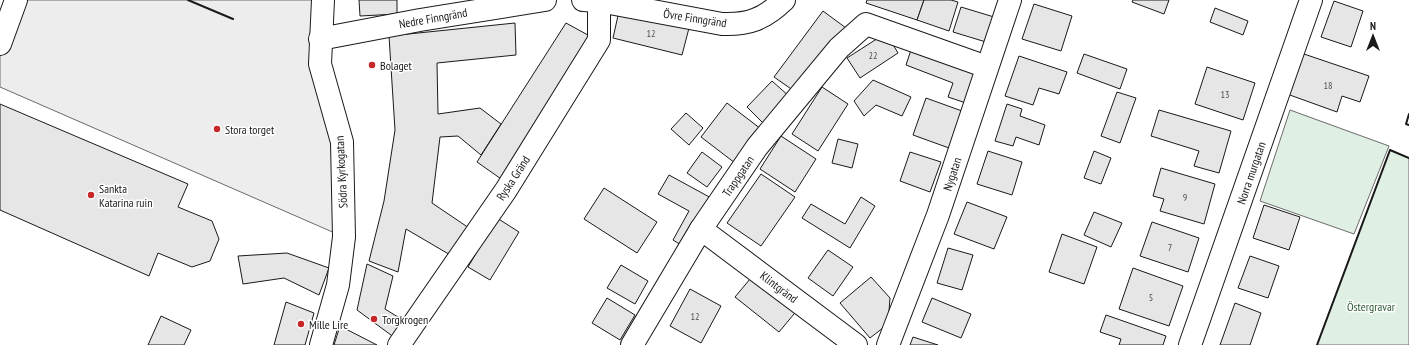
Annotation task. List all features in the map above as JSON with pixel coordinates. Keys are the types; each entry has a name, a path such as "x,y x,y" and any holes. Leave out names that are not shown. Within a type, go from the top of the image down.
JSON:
{"street":[{"path":"0,44 16,0"},
{"name":"Södra Kyrkogatan","path":"321,345 338,285 344,237 342,142 320,64 323,0"},
{"name":"Nedre Finngränd","path":"320,39 420,20 545,0"},
{"name":"Övre Finngränd","path":"594,0 693,20 722,24 742,24 761,18 784,0"},
{"name":"Ryska Gränd","path":"399,345 506,190 599,40 594,0"},
{"name":"Nygatan","path":"888,345 938,215 1010,0"},
{"name":"Norra murgatan","path":"1190,345 1311,0"},
{"name":"Trappgatan","path":"632,345 702,229 757,147 839,48 866,24 987,67"},
{"name":"Klintgränd","path":"702,229 856,345"}],"green space":[{"path":"1290,110 1389,146 1354,234 1260,201"},
{"name":"Östergravar","path":"1390,150 1409,158 1409,345 1317,345"}],"shaded area":[{"name":"Stora torget","path":"16,0 318,0 344,237 0,87 0,44"}],"building":[{"path":"359,0 397,0 397,14 360,16"},
{"path":"867,0 924,0 917,20 866,3"},
{"path":"924,0 951,0 958,2 949,31 917,20"},
{"path":"1133,0 1169,0 1164,14 1132,2"},
{"path":"1334,1 1363,11 1351,47 1321,37"},
{"path":"1034,4 1072,16 1061,51 1022,39"},
{"path":"961,7 994,17 986,42 953,32"},
{"path":"1215,8 1248,21 1243,35 1210,22"},
{"path":"619,11 689,28 682,55 613,38"},
{"path":"823,11 846,28 797,93 774,77"},
{"path":"515,23 516,55 437,63 438,114 480,108 501,124 481,155 458,136 440,137 432,203 472,230 452,256 406,229 398,272 369,261 384,201 395,130 389,36"},
{"path":"566,23 597,40 504,181 477,162"},
{"path":"886,33 898,53 860,78 847,58"},
{"path":"913,44 979,70 966,103 948,97 953,83 906,65"},
{"path":"1301,53 1369,76 1360,102 1342,96 1337,112 1287,94"},
{"path":"1084,54 1127,69 1120,89 1077,73"},
{"path":"1019,56 1067,72 1059,94 1039,88 1033,105 1005,96"},
{"path":"1207,67 1255,83 1243,120 1195,104"},
{"path":"873,80 911,97 902,116 876,105 864,116 854,101"},
{"path":"772,81 790,97 764,124 747,107"},
{"path":"822,87 848,104 818,151 792,134"},
{"path":"1117,92 1136,98 1120,143 1101,136"},
{"path":"926,98 962,111 949,148 913,135"},
{"path":"727,103 761,129 735,163 701,137"},
{"name":"Sankta Katarina ruin","path":"0,104 188,184 178,207 212,221 219,239 210,261 192,267 158,253 149,276 0,210"},
{"path":"1007,104 1022,109 1020,116 1045,125 1039,145 1016,137 1013,146 995,141"},
{"path":"1159,110 1231,131 1219,173 1194,166 1199,151 1151,136"},
{"path":"686,113 703,128 689,145 671,129"},
{"path":"781,136 816,159 795,192 760,169"},
{"path":"838,139 858,144 852,168 832,163"},
{"path":"988,151 1022,162 1012,195 977,184"},
{"path":"1094,151 1111,158 1101,184 1084,178"},
{"path":"702,152 722,167 707,187 687,173"},
{"path":"910,152 941,162 930,192 900,181"},
{"path":"1161,168 1215,184 1204,224 1160,211 1164,199 1153,196"},
{"path":"761,174 795,197 761,246 727,223"},
{"path":"669,175 713,199 686,248 673,240 689,211 658,194"},
{"path":"604,188 657,222 637,253 584,219"},
{"path":"861,197 875,206 850,248 802,218 811,204 845,224"},
{"path":"967,202 1007,217 994,249 954,234"},
{"path":"1264,205 1300,217 1289,250 1253,238"},
{"path":"1094,212 1122,223 1111,247 1084,235"},
{"path":"497,218 519,232 490,280 468,267"},
{"path":"1152,222 1199,238 1188,272 1140,256"},
{"path":"1062,234 1097,247 1084,284 1049,272"},
{"path":"948,248 973,255 962,290 937,283"},
{"path":"828,250 853,267 833,296 808,278"},
{"path":"287,253 329,268 319,295 284,278 243,284 238,256"},
{"path":"1250,256 1279,266 1268,298 1238,288"},
{"path":"367,264 393,276 385,309 406,322 395,338 357,310"},
{"path":"621,265 648,281 635,304 607,288"},
{"path":"1133,268 1183,286 1169,326 1119,309"},
{"path":"755,273 799,308 779,332 735,297"},
{"path":"871,277 890,298 888,324 870,338 840,303"},
{"path":"690,289 721,306 701,343 670,326"},
{"path":"607,298 635,315 620,340 592,323"},
{"path":"932,298 971,314 961,338 922,322"},
{"path":"286,302 314,313 305,345 274,345"},
{"path":"1235,303 1261,313 1250,345 1220,345"},
{"path":"1106,315 1166,336 1163,345 1119,345 1121,339 1100,332"},
{"path":"161,316 191,330 184,345 148,345"},
{"path":"340,326 377,345 334,345"},
{"path":"913,337 938,345 910,345"}],"wall":[{"path":"188,0 233,19"},
{"path":"1409,114 1406,124 1409,125"},
{"path":"1317,345 1390,150 1409,158"}],"place":[{"name":"Bolaget","path":"372,65"},
{"name":"Stora torget","path":"217,129"},
{"name":"Sankta Katarina ruin","path":"91,195"},
{"name":"Torgkrogen","path":"374,319"},
{"name":"Mille Lire","path":"301,324"}]}
